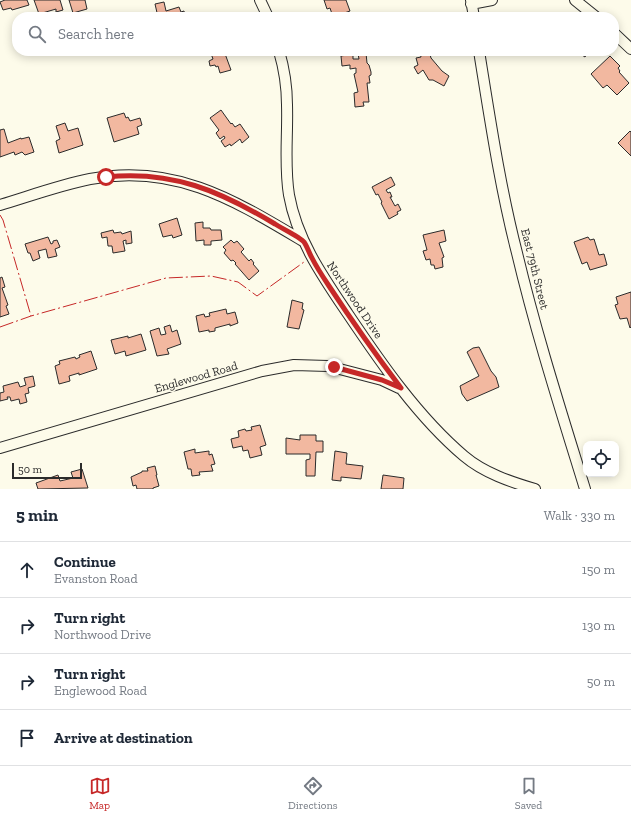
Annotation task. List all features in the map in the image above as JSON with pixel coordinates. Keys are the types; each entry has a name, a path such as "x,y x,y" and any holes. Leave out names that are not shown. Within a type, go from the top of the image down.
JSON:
{"street":[{"path":"260,0 266,12"},
{"path":"473,12 471,2 492,0"},
{"path":"576,0 590,12"},
{"path":"619,37 631,49"},
{"name":"Northwood Drive","path":"280,56 287,98 286,166 288,183 292,208 303,241 311,257 329,286 401,388 443,437 464,457 491,473 535,489"},
{"name":"East 79th Street","path":"480,56 498,166 517,254 531,308 585,489"},
{"path":"0,205 71,183 119,176 151,176 193,184 216,193 254,211 303,241"},
{"name":"Englewood Road","path":"0,448 262,370 283,366 311,365 336,367 382,380 401,388"}],"building":[{"path":"5,0 27,0 29,5 12,10 11,8 3,10 0,2"},
{"path":"34,0 60,0 63,10 56,12 56,9 46,12 38,12"},
{"path":"69,0 85,0 87,9 73,12"},
{"path":"324,0 346,0 350,11 331,12 330,8 327,9"},
{"path":"164,2 166,11 179,7 181,12 157,12 155,4"},
{"path":"212,56 226,56 231,70 220,73 218,66 210,66 209,61 213,59"},
{"path":"341,56 353,56 353,59 359,59 358,56 366,56 371,75 369,76 370,83 367,83 369,102 363,102 364,106 355,107 354,93 358,92 354,74 356,73 356,68 350,69 350,65 342,66"},
{"path":"430,56 442,71 449,76 444,86 433,80 429,80 423,70 418,74 414,67 418,65 416,58"},
{"path":"610,56 620,66 618,68 620,71 619,72 629,83 617,95 607,85 603,88 591,74"},
{"path":"221,110 231,124 232,123 235,127 240,124 249,137 242,143 240,139 231,146 230,144 225,147 221,141 225,138 224,136 220,139 216,133 219,130 210,118"},
{"path":"124,113 126,118 128,117 130,121 140,118 142,125 137,127 139,134 114,142 107,118"},
{"path":"65,123 68,131 78,128 83,145 59,153 56,141 60,139 56,126"},
{"path":"4,129 8,143 21,138 29,137 34,152 25,155 22,152 15,155 14,152 0,157 0,130"},
{"path":"630,131 631,132 631,156 618,143"},
{"path":"391,177 395,185 386,190 388,193 390,192 392,197 390,197 395,206 398,204 401,210 397,212 398,214 389,219 378,194 376,195 372,187"},
{"path":"177,218 182,235 173,238 172,235 163,237 159,224"},
{"path":"203,222 203,228 221,230 222,240 211,241 211,245 204,245 204,240 196,241 195,223"},
{"path":"113,230 114,233 121,232 122,234 131,231 132,243 126,244 126,240 123,241 125,251 113,253 112,246 108,246 107,237 102,238 101,233"},
{"path":"444,230 446,241 439,243 444,257 442,258 443,267 435,269 434,265 431,265 430,259 426,260 423,251 427,250 423,235"},
{"path":"48,237 51,244 53,241 57,240 60,247 55,249 57,256 48,258 46,249 38,251 40,258 33,261 25,244"},
{"path":"588,237 590,240 594,239 599,255 604,254 607,265 590,270 587,262 582,264 574,242"},
{"path":"231,240 234,243 237,241 244,249 241,252 249,261 251,259 259,271 249,280 235,264 236,263 233,260 231,261 224,253 226,250 223,247"},
{"path":"2,277 5,287 2,288 8,305 6,306 9,314 0,317 0,278"},
{"path":"631,292 630,328 627,318 620,319 615,305 618,304 616,297"},
{"path":"292,300 303,303 302,309 304,310 299,329 287,327"},
{"path":"226,309 227,314 235,312 238,323 230,326 230,324 215,328 215,331 209,332 209,330 199,332 196,316 204,314 205,317 210,316 209,313"},
{"path":"170,325 172,332 177,330 181,344 167,349 169,354 157,356 150,331 159,328 161,335 166,334 164,327"},
{"path":"141,334 146,350 126,356 125,351 115,354 111,340 128,336 128,338"},
{"path":"479,347 491,371 496,377 499,387 467,401 462,394 460,386 479,376 467,352 473,348"},
{"path":"91,351 97,369 79,375 79,373 69,376 70,381 59,384 55,366 60,364 59,361 75,357 76,359 80,357 79,355"},
{"path":"33,376 35,386 28,388 29,393 25,394 27,402 20,404 19,399 11,401 10,397 0,401 0,393 4,392 3,386 18,382 20,387 26,385 24,378"},
{"path":"260,425 266,445 260,447 262,455 250,458 248,450 243,451 242,446 233,448 231,439 239,437 238,431 245,429 246,431 252,430 251,427"},
{"path":"300,435 316,435 316,441 323,441 323,452 316,452 315,476 306,476 306,460 310,459 310,454 286,454 286,438 300,440"},
{"path":"195,449 195,453 209,451 209,455 212,454 215,464 211,465 213,471 199,472 200,475 192,476 191,469 188,469 184,452"},
{"path":"335,451 347,453 346,464 363,466 361,479 341,477 341,481 332,480"},
{"path":"155,466 159,486 153,489 137,489 136,485 133,486 131,477 142,471 148,471 147,468"},
{"path":"82,469 88,488 38,489 36,483 58,475 60,481 73,478 71,472"},
{"path":"383,475 404,478 403,489 381,489"}],"power":[{"path":"0,215 3,220 31,316"},
{"path":"0,327 31,316 166,278 211,276 238,282 257,296 304,262"}],"route":[{"path":"106,177 130,175 151,176 193,184 237,202 303,241 316,266 329,286 386,369 401,388 382,380 334,367"}]}
